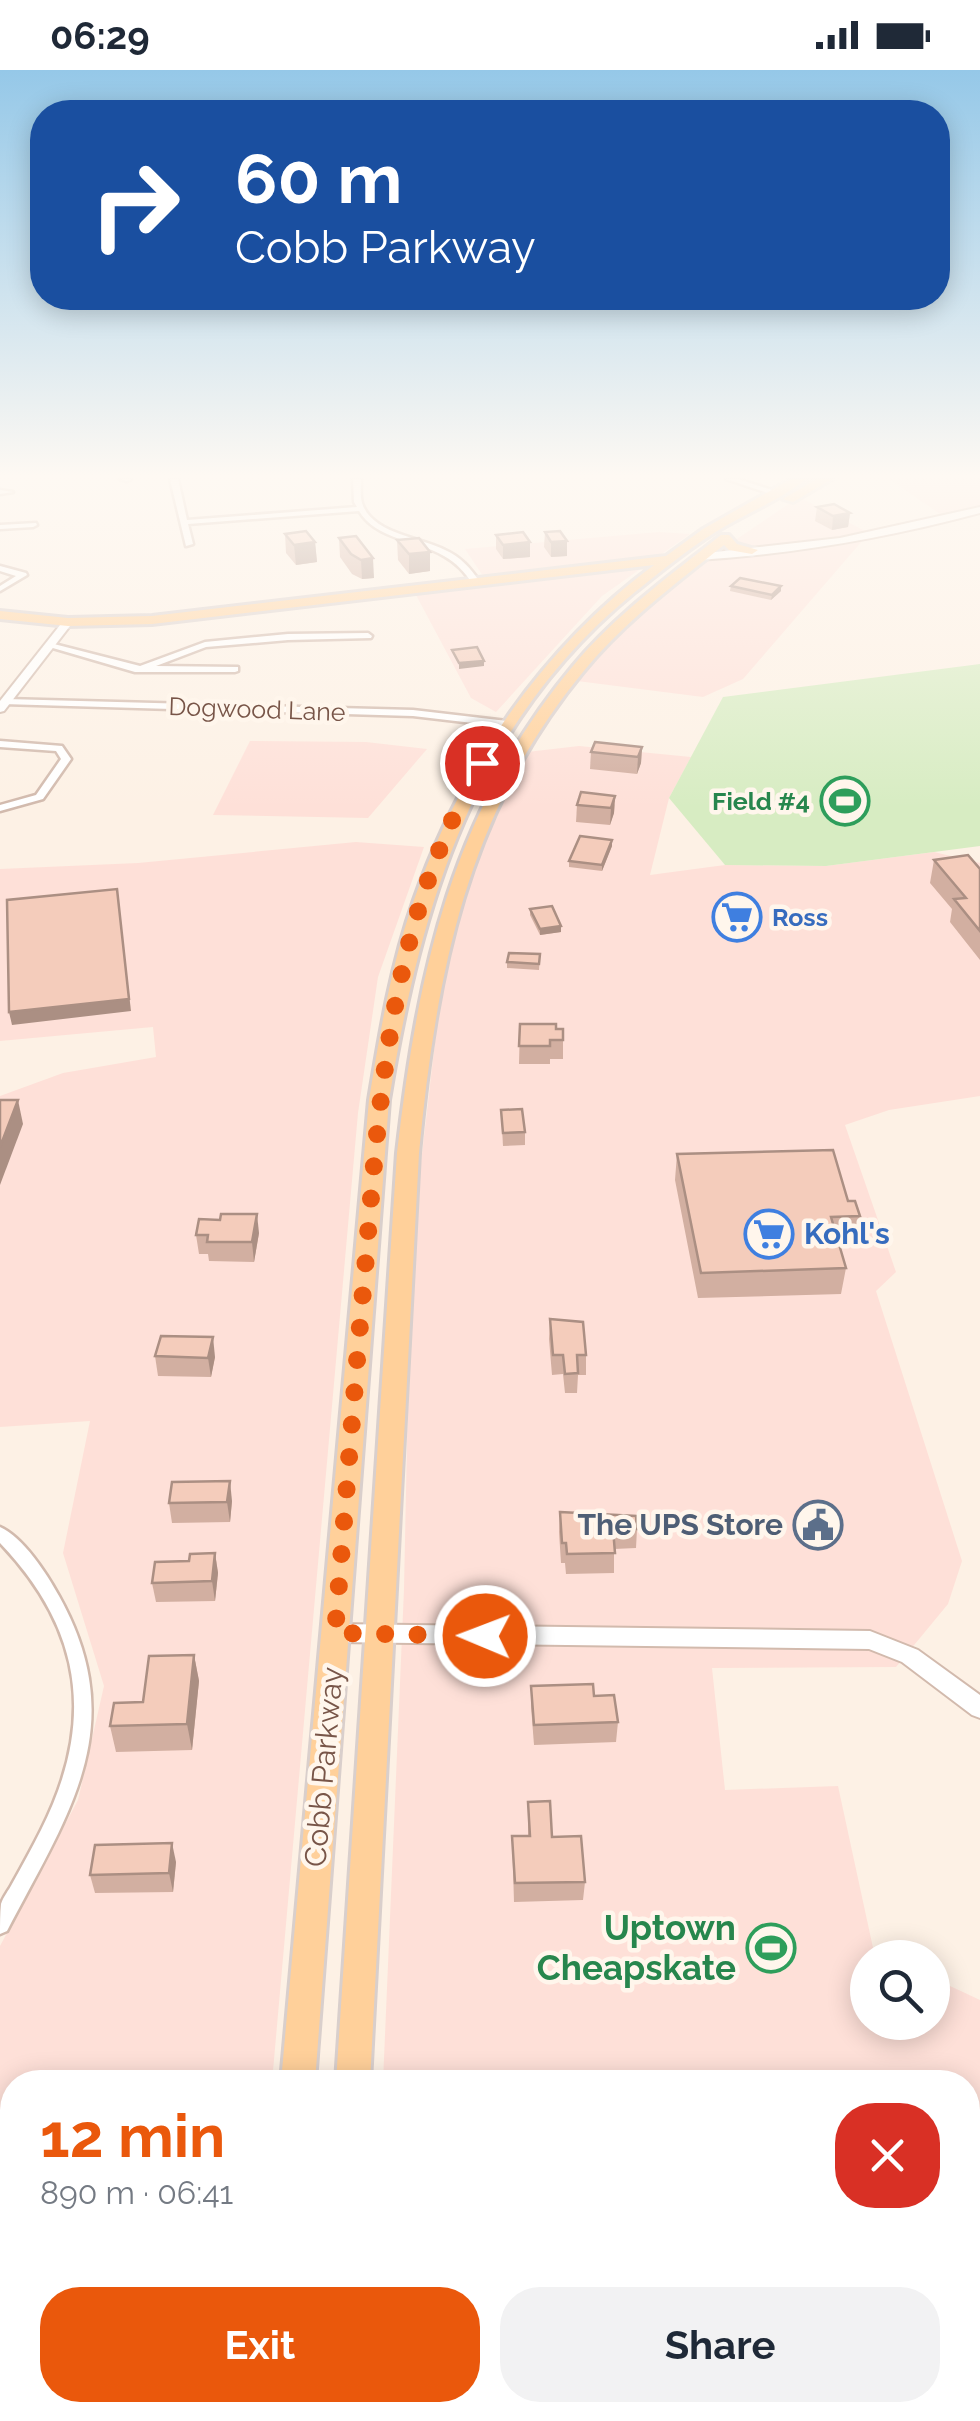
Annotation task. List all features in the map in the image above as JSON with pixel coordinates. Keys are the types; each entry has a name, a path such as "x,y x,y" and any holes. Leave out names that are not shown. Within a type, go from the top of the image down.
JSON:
{"main road":[{"path":"0,615 68,622 164,619 382,589"},
{"name":"Cobb Parkway","path":"299,2070 379,1100 392,1010 412,925 436,856 473,779 507,724 560,656 632,589"},
{"path":"609,636 632,599 644,589"},
{"name":"Cobb Parkway","path":"354,2070 415,1063 437,942 460,869 494,792 538,720 609,636 662,589"}],"street":[{"path":"3,706 68,622"},
{"path":"54,640 96,622"},
{"path":"141,669 205,645 288,637 368,636"},
{"path":"54,640 141,669 235,669"},
{"name":"Dogwood Lane","path":"3,706 413,713 507,724"},
{"path":"0,744 59,748 66,758 40,797 22,806 0,808"},
{"path":"0,1533 55,1599 76,1647 83,1691 80,1739 71,1784 0,1925"},
{"path":"335,1633 870,1640 910,1656 980,1708"}],"shaded area":[{"path":"462,589 612,589 496,712 471,698 416,595"},
{"path":"669,589 821,589 743,679 703,697 577,681 636,617"},
{"path":"250,741 366,742 427,749 368,818 213,815"},
{"path":"579,746 691,757 669,798 650,875 725,865 826,866 934,852 980,863 980,1096 889,1110 845,1125 896,1272 876,1291 962,1561 948,1604 896,1667 712,1668 725,1790 838,1786 871,1940 850,1940 850,2040 950,2040 950,1986 980,2000 980,2070 384,2070 404,1589 411,1248 444,965 472,871 527,752"},
{"path":"356,842 424,847 378,977 358,1113 273,2070 0,2070 0,1946 78,1800 104,1686 63,1553 90,1421 0,1427 0,1096 63,1073 156,1057 153,1027 0,1041 0,869 138,863"}],"green space":[{"path":"980,664 980,846 826,866 725,865 669,798 723,697"}],"building":[{"path":"743,589 778,589 772,595"},
{"path":"477,647 484,661 459,663 452,650"},
{"path":"595,742 642,747 638,757 591,752"},
{"path":"581,792 615,796 611,808 577,805"},
{"path":"580,836 612,840 602,865 569,861"},
{"path":"968,855 980,869 980,931 954,899 966,898 934,860"},
{"path":"117,889 129,999 9,1012 7,900"},
{"path":"552,906 561,926 540,929 530,909"},
{"path":"509,953 540,954 539,964 507,962"},
{"path":"520,1024 556,1024 556,1029 563,1029 563,1040 550,1040 550,1046 519,1046"},
{"path":"0,1100 18,1100 0,1147"},
{"path":"522,1109 525,1132 503,1133 501,1110"},
{"name":"Kohl's","path":"833,1150 848,1201 855,1201 860,1216 831,1217 846,1268 701,1273 677,1154"},
{"path":"221,1214 257,1214 252,1242 207,1242 208,1235 196,1235 199,1219 220,1220"},
{"path":"550,1319 583,1322 586,1355 577,1355 578,1373 565,1374 563,1355 553,1355"},
{"path":"161,1336 213,1337 208,1358 155,1356"},
{"path":"230,1481 227,1502 169,1503 172,1482"},
{"path":"560,1512 636,1516 637,1529 613,1529 615,1553 567,1554 566,1543 562,1543"},
{"path":"215,1553 212,1581 152,1583 155,1562 189,1561 190,1554"},
{"path":"194,1655 187,1724 110,1726 114,1703 143,1702 149,1656"},
{"path":"593,1684 594,1696 614,1695 618,1722 534,1725 531,1686"},
{"path":"550,1801 552,1837 581,1836 585,1882 515,1883 512,1836 530,1836 528,1802"},
{"path":"172,1843 169,1873 90,1875 95,1845"}],"place":[{"name":"Field #4","path":"845,801"},
{"name":"Ross","path":"737,917"},
{"name":"Kohl's","path":"769,1234"},
{"name":"The UPS Store","path":"818,1525"},
{"name":"Uptown Cheapskate","path":"771,1948"}],"route":[{"path":"482,763 448,828 419,902 398,978 387,1038 335,1633 485,1636"}]}
